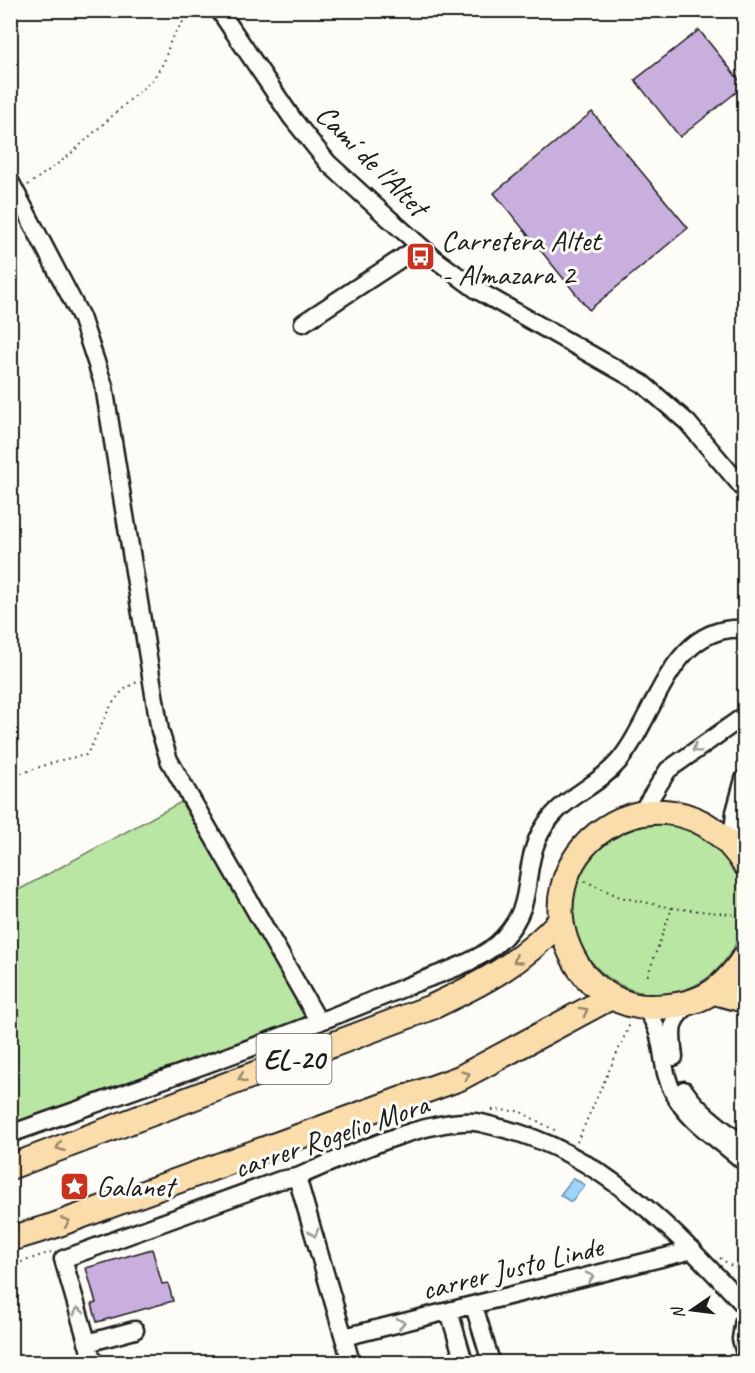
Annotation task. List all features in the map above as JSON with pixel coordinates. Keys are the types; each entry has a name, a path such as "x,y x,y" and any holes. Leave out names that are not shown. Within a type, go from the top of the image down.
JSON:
{"highway":[{"path":"738,854 706,823 674,812 641,813 606,826 579,851 563,884 560,921 569,951 586,978 637,1015 692,1004 714,992 733,975 744,958"},
{"name":"EL-20","path":"10,1167 432,1007 488,980 533,950 560,921"},
{"path":"714,992 744,1000"},
{"name":"EL-20","path":"10,1239 64,1222 460,1078 611,997"}],"street":[{"name":"Camí de l'Altet","path":"219,10 292,118 328,163 420,246 477,290 643,384 687,422 744,489"},
{"path":"14,187 81,317 104,386 160,731 169,760 319,1022"},
{"path":"303,323 420,246"},
{"path":"10,1134 319,1022 480,956 502,940 518,921 526,898 537,841 554,811 619,761 665,681 690,647 711,633 744,629"},
{"path":"641,813 668,770 744,716"},
{"path":"738,854 735,812 744,779"},
{"path":"692,1004 677,1014 672,1023 676,1068 681,1085 693,1103 710,1120 744,1146"},
{"path":"637,1015 656,1022 667,1077 677,1099 689,1116 744,1162"},
{"name":"carrer Rogelio Mora","path":"87,1343 63,1259 280,1180 297,1177 429,1127 475,1122 532,1136 582,1163 639,1200 693,1250 744,1305"},
{"path":"297,1177 351,1362"},
{"name":"carrer Justo Linde","path":"344,1337 693,1250"},
{"path":"474,1306 490,1362"},
{"path":"449,1311 464,1362"},
{"path":"744,1320 741,1331 744,1350"},
{"path":"93,1362 87,1343 135,1330"},
{"path":"457,1338 467,1331 482,1333"}],"path":[{"path":"14,187 67,157 153,79 164,62 171,39 191,10"},
{"path":"10,777 61,760 86,755 112,705 124,690 134,683 152,678"},
{"path":"584,880 620,897 672,908 738,915"},
{"path":"648,977 672,908"},
{"path":"582,1147 577,1143 637,1015"},
{"path":"716,1255 734,1267 744,1269"}],"green space":[{"path":"181,802 310,1018 11,1127 11,894"},
{"path":"646,819 688,826 702,831 736,869 745,906 743,924 728,957 700,982 683,990 665,994 642,993 621,986 603,974 588,958 577,939 572,918 572,897 578,875 588,853 602,842"}],"water":[{"path":"573,1178 585,1185 571,1202 560,1195"}],"building":[{"path":"699,30 744,86 680,137 635,80"},
{"path":"592,112 688,228 589,310 494,193"},
{"path":"152,1249 162,1284 168,1283 173,1301 97,1322 92,1304 96,1303 86,1268"}],"place":[{"name":"Carretera Altet - Almazara 2","path":"420,257"},
{"name":"Galanet","path":"75,1186"}]}
